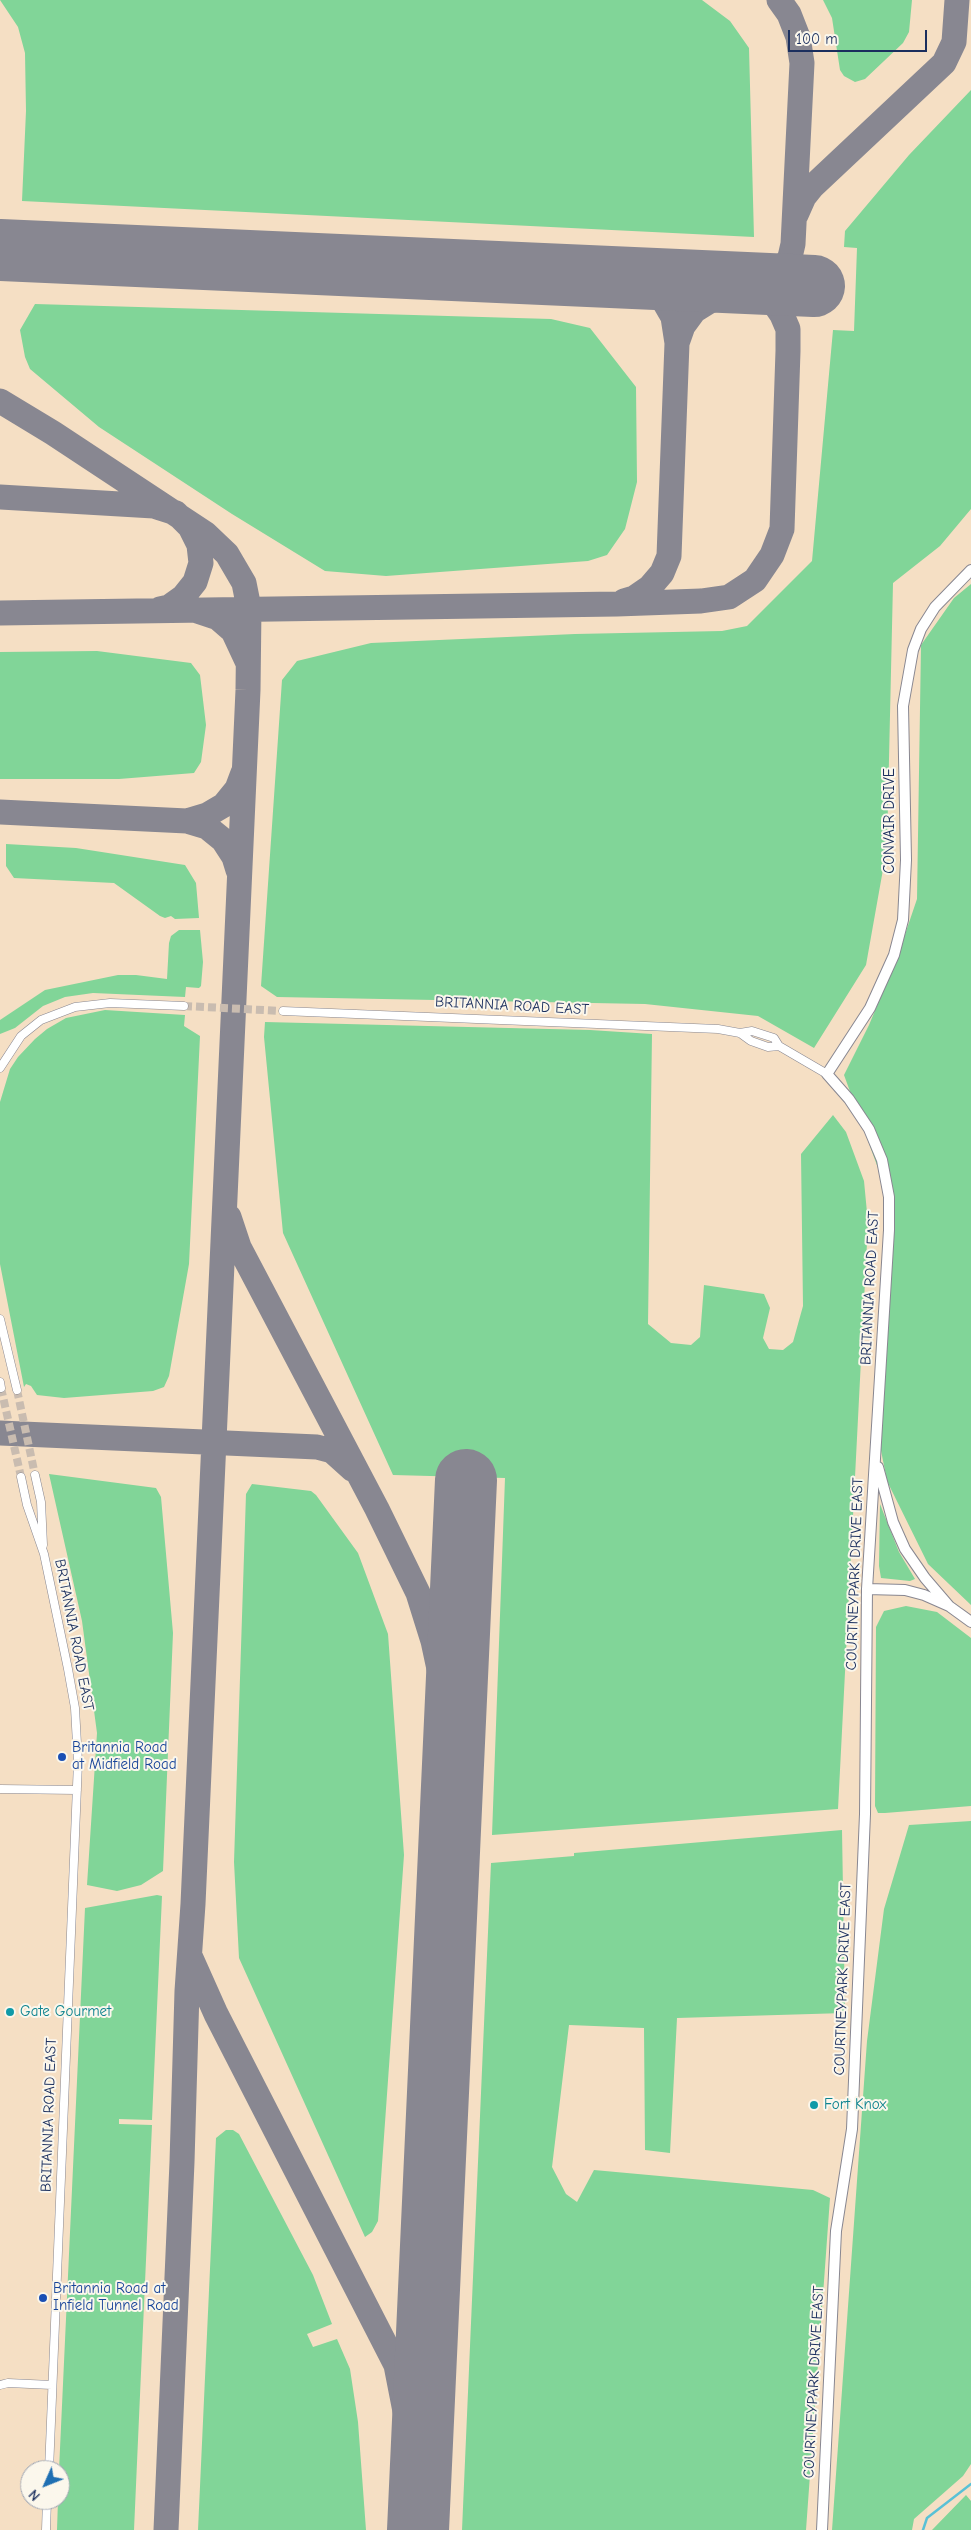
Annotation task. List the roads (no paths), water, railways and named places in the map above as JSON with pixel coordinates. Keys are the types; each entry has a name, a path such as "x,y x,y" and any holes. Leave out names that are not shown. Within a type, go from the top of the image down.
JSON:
{"street":[{"name":"CONVAIR DRIVE","path":"827,1074 870,1008 894,955 903,920 906,860 903,706 913,650 921,629 935,607 971,570"},
{"path":"0,1068 21,1036 41,1020 75,1007 110,1003 184,1006"},
{"name":"BRITANNIA ROAD EAST","path":"283,1011 718,1029 740,1033 751,1041 768,1047 779,1046 827,1074 849,1099 869,1129 882,1160 889,1197 889,1230 875,1457"},
{"path":"0,1319 17,1390"},
{"path":"875,1457 893,1522 905,1549 920,1572 949,1606"},
{"name":"COURTNEYPARK DRIVE EAST","path":"822,2530 836,2231 852,2130 864,1821 866,1589 875,1457"},
{"name":"BRITANNIA ROAD EAST","path":"35,1475 41,1502 44,1554 75,1708 77,1790 49,2460"},
{"name":"BRITANNIA ROAD EAST","path":"21,1477 27,1506 44,1554"},
{"path":"866,1589 905,1590 924,1595 949,1606 971,1622"},
{"path":"0,1789 77,1790"},
{"path":"0,2381 4,2384 52,2385"},
{"path":"46,2530 47,2510"}],"waterway":[{"path":"923,2530 927,2518 971,2484"}],"tunnel":[{"path":"184,1006 283,1011"},
{"path":"1,1388 21,1477"},
{"path":"17,1390 35,1475"}],"place":[{"name":"Britannia Road at Midfield Road","path":"62,1757"},
{"name":"Gate Gourmet","path":"10,2012"},
{"name":"Fort Knox","path":"814,2105"},
{"name":"Britannia Road at Infield Tunnel Road","path":"43,2298"}]}
